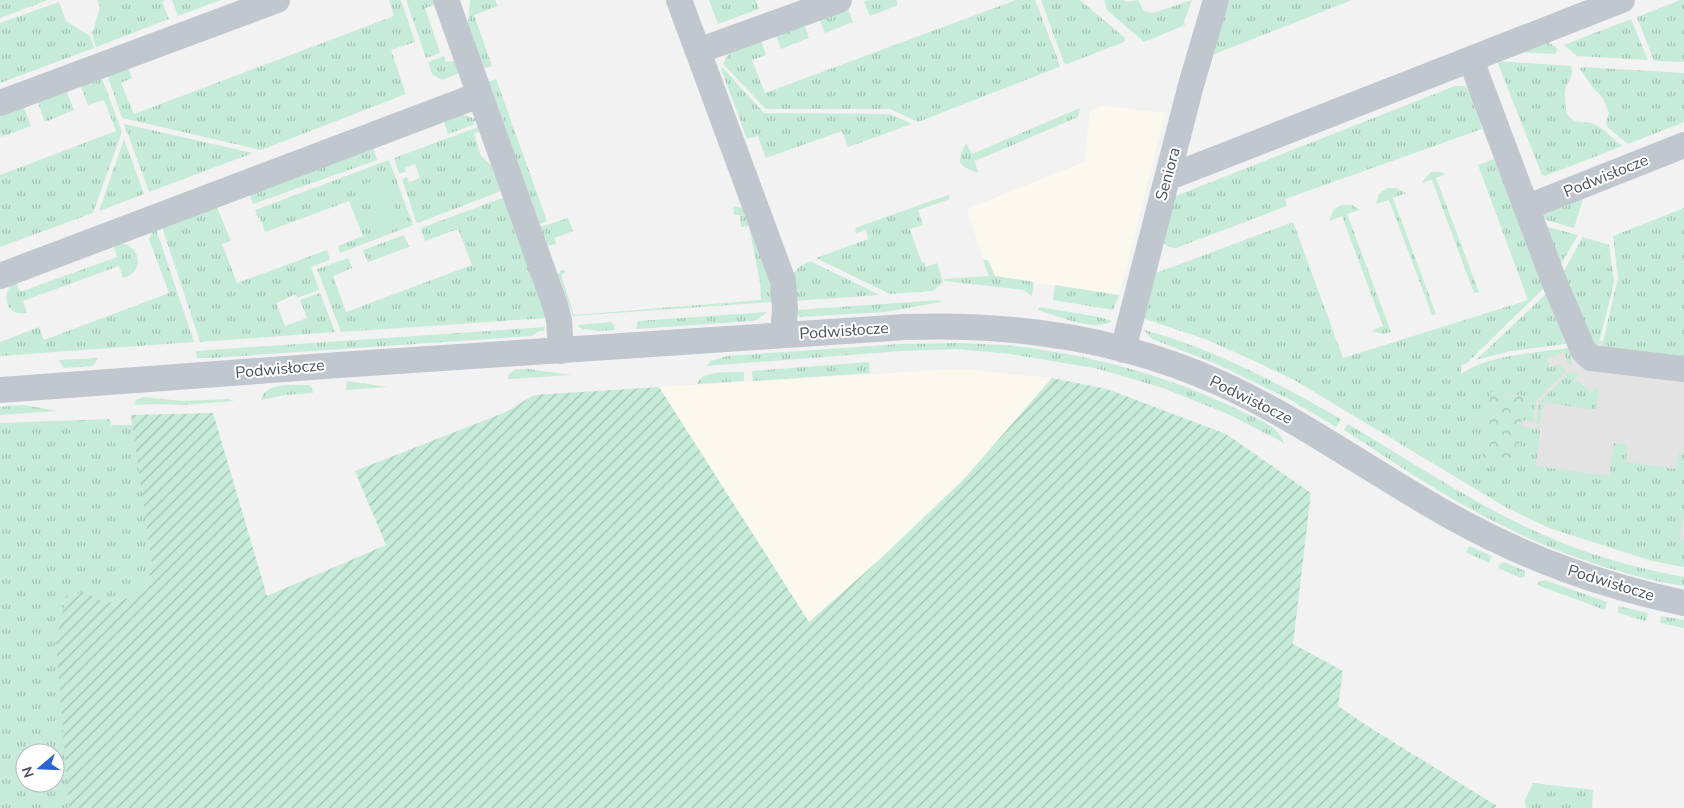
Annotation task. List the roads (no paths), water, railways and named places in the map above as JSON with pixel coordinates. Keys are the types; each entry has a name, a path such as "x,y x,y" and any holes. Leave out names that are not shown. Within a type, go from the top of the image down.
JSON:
{"street":[{"path":"0,103 277,0"},
{"path":"446,0 555,305 559,320 561,350"},
{"name":"Podwisłocze","path":"679,0 783,281 785,309 783,336"},
{"path":"698,51 839,0"},
{"name":"Seniora","path":"1123,350 1197,63 1216,0"},
{"path":"1167,178 1622,0"},
{"path":"1470,60 1528,207 1578,342 1587,355 1591,358 1684,369"},
{"path":"0,276 479,95"},
{"name":"Podwisłocze","path":"1528,207 1684,144"},
{"name":"Podwisłocze","path":"0,390 905,327 972,326 1021,330 1059,335 1123,350 1221,383 1274,409 1450,516 1516,550 1585,578 1684,603"}]}
